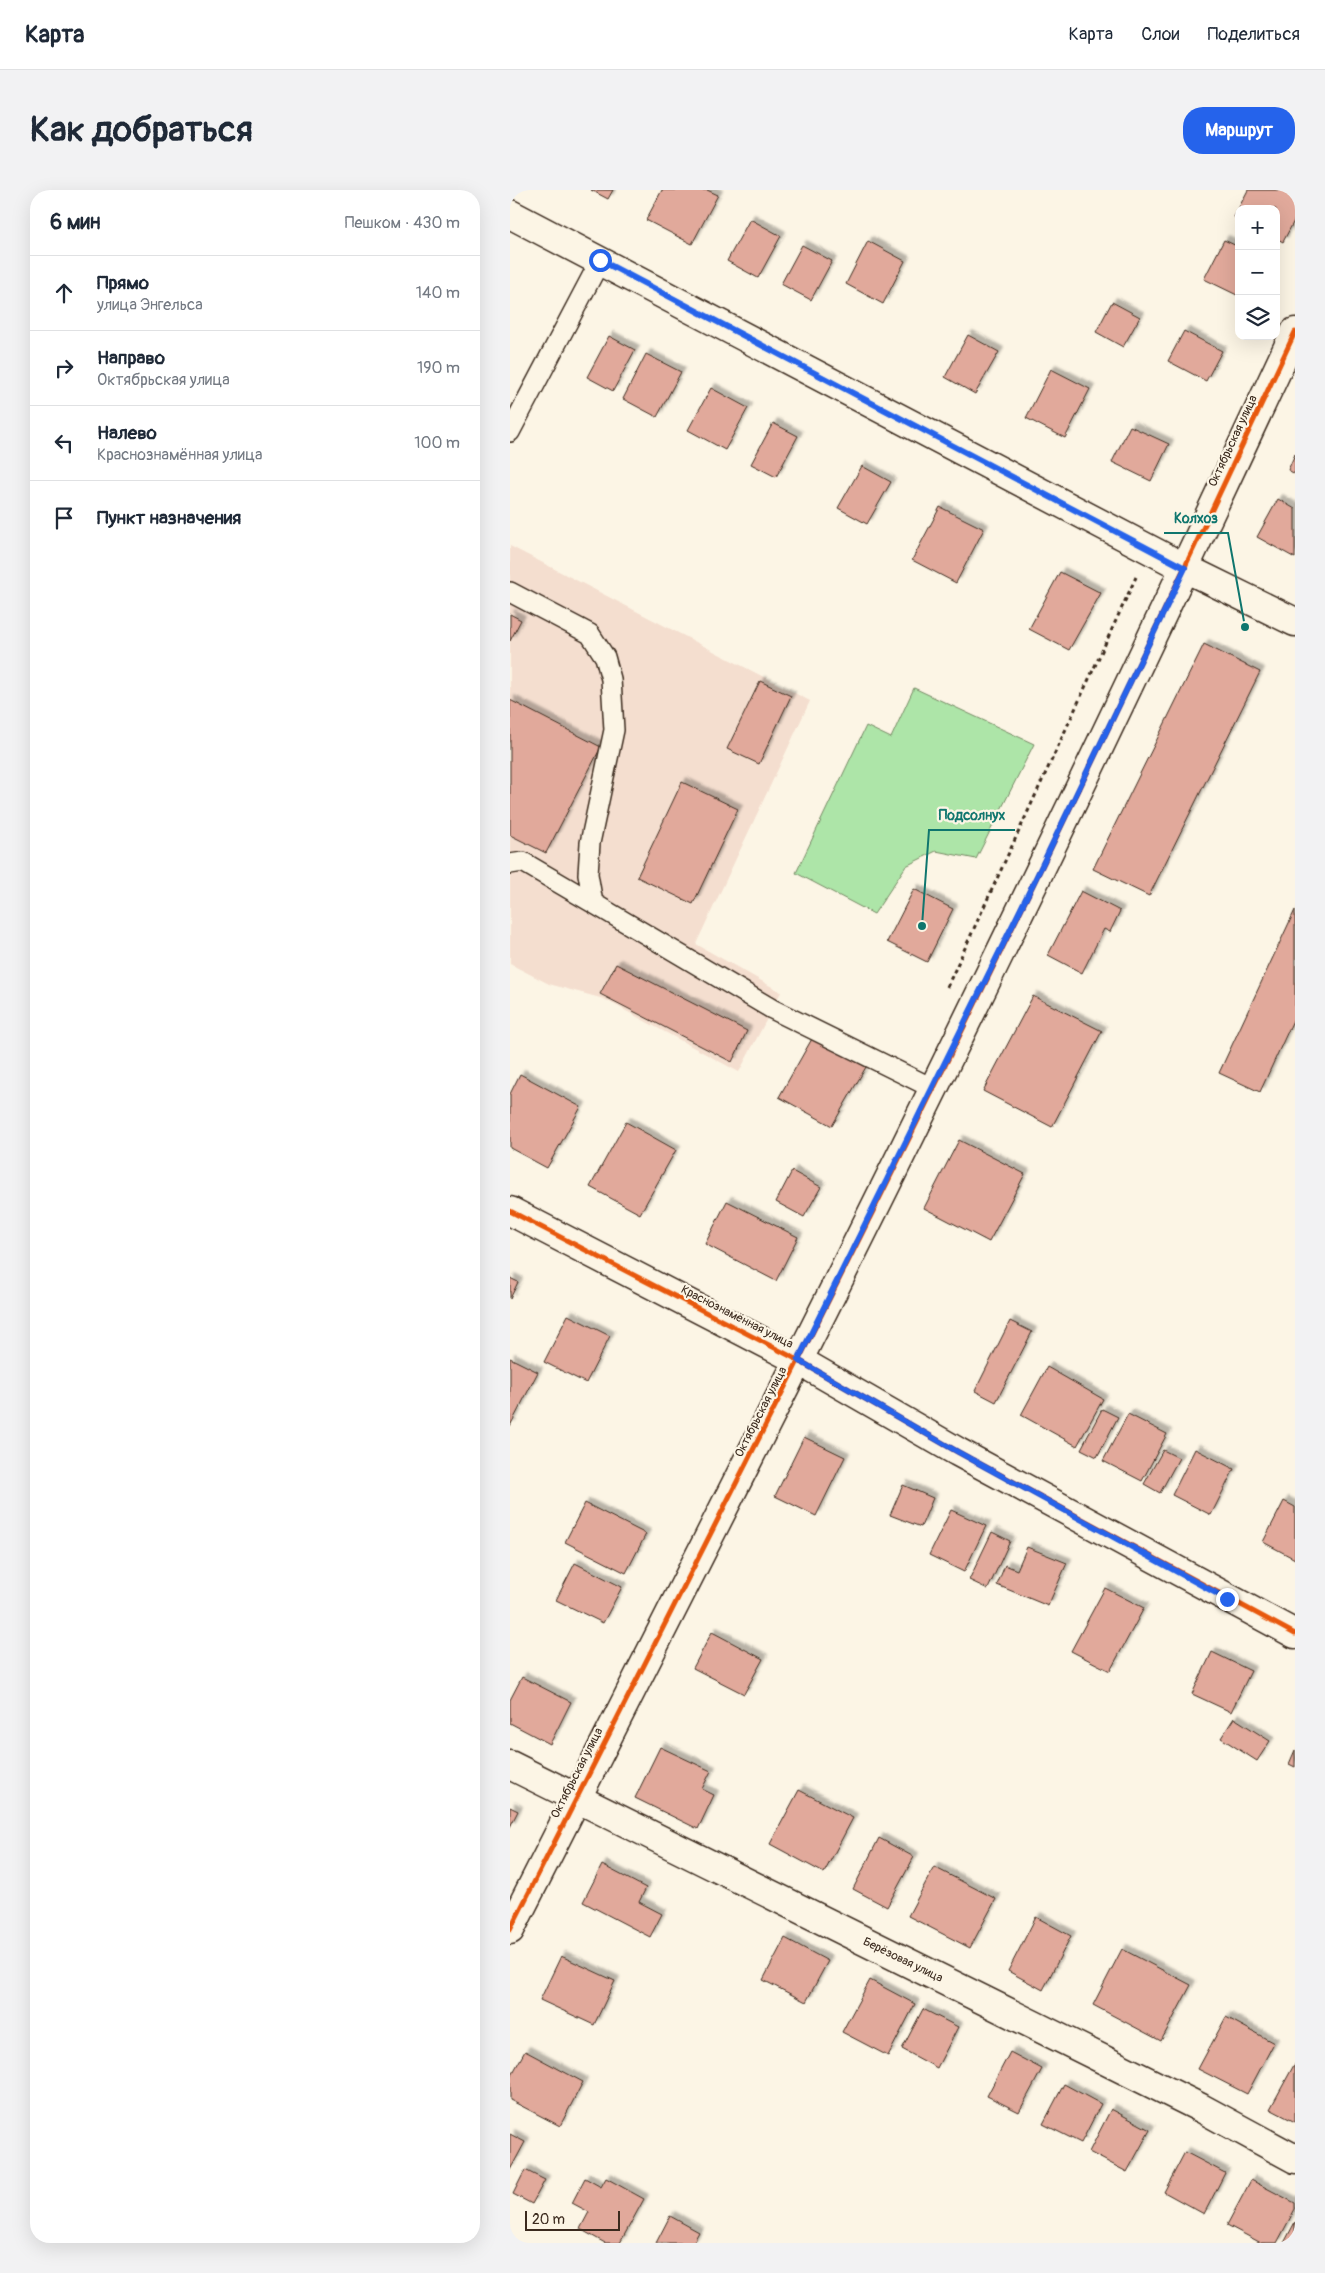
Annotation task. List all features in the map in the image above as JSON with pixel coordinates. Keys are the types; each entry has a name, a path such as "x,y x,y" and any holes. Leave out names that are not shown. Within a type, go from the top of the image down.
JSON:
{"street":[{"path":"510,214 1185,568 1295,622"},
{"name":"Октябрьская улица","path":"510,1930 798,1360 932,1088 1185,568 1295,332"},
{"name":"Краснознамённая улица","path":"510,1211 798,1360 958,1452 1295,1634"},
{"name":"Берёзовая улица","path":"510,1765 1202,2108 1295,2159"}],"lane":[{"path":"510,432 600,260"},
{"path":"510,592 590,634 605,657 612,679 614,730 590,843 588,874 593,903"},
{"path":"510,864 523,862 772,1009 932,1088"}],"path":[{"path":"943,995 1138,572"}],"shaded area":[{"path":"510,546 810,701 696,944 781,992 739,1072 604,999 549,984 510,964"}],"green space":[{"path":"914,688 1034,744 976,859 936,851 906,866 874,914 796,873 866,726 891,738"}],"building":[{"path":"591,190 613,190 608,199"},
{"path":"662,190 707,190 718,195 692,244 646,220"},
{"path":"1248,190 1291,190 1295,192 1295,219 1283,242 1280,240 1280,205 1240,205"},
{"path":"750,219 781,236 758,278 727,261"},
{"path":"1224,240 1235,245 1235,294 1204,279"},
{"path":"868,241 905,261 883,304 846,284"},
{"path":"802,245 832,261 811,300 781,284"},
{"path":"1112,302 1140,317 1123,347 1096,332"},
{"path":"1184,331 1222,351 1206,381 1168,361"},
{"path":"968,335 999,352 975,394 945,377"},
{"path":"609,336 635,350 613,391 587,377"},
{"path":"646,354 681,372 657,417 623,399"},
{"path":"1051,369 1090,389 1065,438 1026,418"},
{"path":"711,388 748,408 725,450 688,430"},
{"path":"773,423 798,436 776,477 751,464"},
{"path":"1130,426 1169,444 1151,481 1112,462"},
{"path":"1295,454 1295,474 1288,470"},
{"path":"862,466 891,482 867,524 838,508"},
{"path":"1278,499 1295,509 1295,558 1257,537"},
{"path":"940,507 984,529 956,583 912,560"},
{"path":"1060,572 1101,593 1069,650 1029,629"},
{"path":"510,614 521,620 510,641"},
{"path":"1204,644 1260,672 1149,896 1093,869"},
{"path":"760,681 791,696 759,764 727,749"},
{"path":"510,700 601,747 546,853 510,835"},
{"path":"682,782 738,809 693,904 637,877"},
{"path":"914,889 953,909 927,962 887,942"},
{"path":"1081,891 1120,911 1110,932 1104,929 1082,973 1048,955"},
{"path":"1295,910 1295,1016 1260,1092 1219,1073"},
{"path":"616,964 747,1031 732,1062 600,994"},
{"path":"1033,996 1102,1031 1052,1127 983,1091"},
{"path":"813,1037 866,1067 832,1126 779,1097"},
{"path":"520,1074 581,1107 547,1168 510,1148 510,1094"},
{"path":"626,1122 676,1150 640,1214 590,1187"},
{"path":"959,1140 1025,1174 989,1242 924,1208"},
{"path":"792,1171 821,1187 804,1217 776,1202"},
{"path":"727,1201 798,1237 776,1281 705,1244"},
{"path":"510,1278 518,1282 510,1299"},
{"path":"568,1315 610,1336 586,1383 544,1362"},
{"path":"1010,1321 1032,1332 996,1402 975,1391"},
{"path":"510,1358 538,1372 510,1426"},
{"path":"1047,1367 1103,1399 1077,1446 1021,1415"},
{"path":"1102,1409 1118,1417 1097,1457 1081,1449"},
{"path":"1128,1414 1167,1434 1142,1481 1103,1461"},
{"path":"804,1437 845,1457 816,1516 775,1496"},
{"path":"1195,1449 1234,1469 1211,1515 1172,1495"},
{"path":"1163,1450 1179,1458 1160,1493 1144,1484"},
{"path":"903,1485 933,1498 921,1527 890,1515"},
{"path":"1284,1501 1295,1507 1295,1559 1263,1542"},
{"path":"585,1503 646,1534 626,1573 565,1542"},
{"path":"951,1510 986,1526 964,1572 929,1555"},
{"path":"992,1532 1010,1541 988,1589 969,1580"},
{"path":"1027,1547 1067,1563 1048,1606 997,1585 1005,1565 1017,1570"},
{"path":"575,1563 622,1587 603,1623 556,1600"},
{"path":"1105,1588 1144,1608 1110,1671 1071,1651"},
{"path":"712,1632 763,1659 744,1694 693,1668"},
{"path":"1212,1652 1251,1671 1231,1712 1192,1694"},
{"path":"522,1677 571,1702 550,1744 510,1723 510,1700"},
{"path":"1234,1718 1270,1741 1257,1761 1221,1738"},
{"path":"660,1747 711,1771 702,1789 714,1795 698,1829 635,1798"},
{"path":"1295,1750 1295,1767 1289,1764"},
{"path":"799,1790 853,1818 824,1873 770,1844"},
{"path":"510,1807 518,1811 510,1827"},
{"path":"879,1838 914,1857 887,1907 853,1889"},
{"path":"602,1865 646,1888 639,1902 662,1914 650,1937 583,1902"},
{"path":"934,1867 996,1899 970,1948 908,1916"},
{"path":"1036,1917 1071,1936 1043,1990 1008,1971"},
{"path":"785,1938 828,1961 806,2002 763,1980"},
{"path":"1122,1949 1191,1985 1161,2041 1093,2005"},
{"path":"561,1956 615,1981 594,2025 540,2000"},
{"path":"870,1980 915,2004 888,2056 842,2032"},
{"path":"923,2009 958,2027 937,2068 902,2049"},
{"path":"1226,2017 1274,2043 1247,2094 1198,2069"},
{"path":"525,2051 583,2082 560,2126 510,2100 510,2078"},
{"path":"1010,2052 1042,2069 1019,2112 987,2096"},
{"path":"1295,2065 1295,2122 1270,2109"},
{"path":"1064,2084 1101,2104 1081,2143 1043,2124"},
{"path":"1111,2109 1150,2130 1127,2172 1089,2152"},
{"path":"510,2134 525,2142 510,2170"},
{"path":"1185,2152 1225,2173 1204,2214 1164,2192"},
{"path":"525,2170 545,2180 532,2204 513,2194"},
{"path":"585,2178 601,2187 606,2178 644,2199 620,2243 605,2243 580,2229 589,2212 572,2203"},
{"path":"1251,2180 1295,2203 1295,2209 1277,2243 1261,2243 1227,2225"},
{"path":"670,2216 699,2232 693,2243 656,2243"},
{"path":"1295,2222 1295,2243 1284,2243"}],"cycle path":[{"path":"510,1930 925,1107 1112,720 1295,332"},
{"path":"510,1211 798,1360 958,1452 1295,1634"}],"place":[{"name":"Колхоз","path":"1245,627"},
{"name":"Подсолнух","path":"922,926"}],"route":[{"path":"600,260 1185,568 1034,882 798,1360 958,1452 1227,1599"}]}
